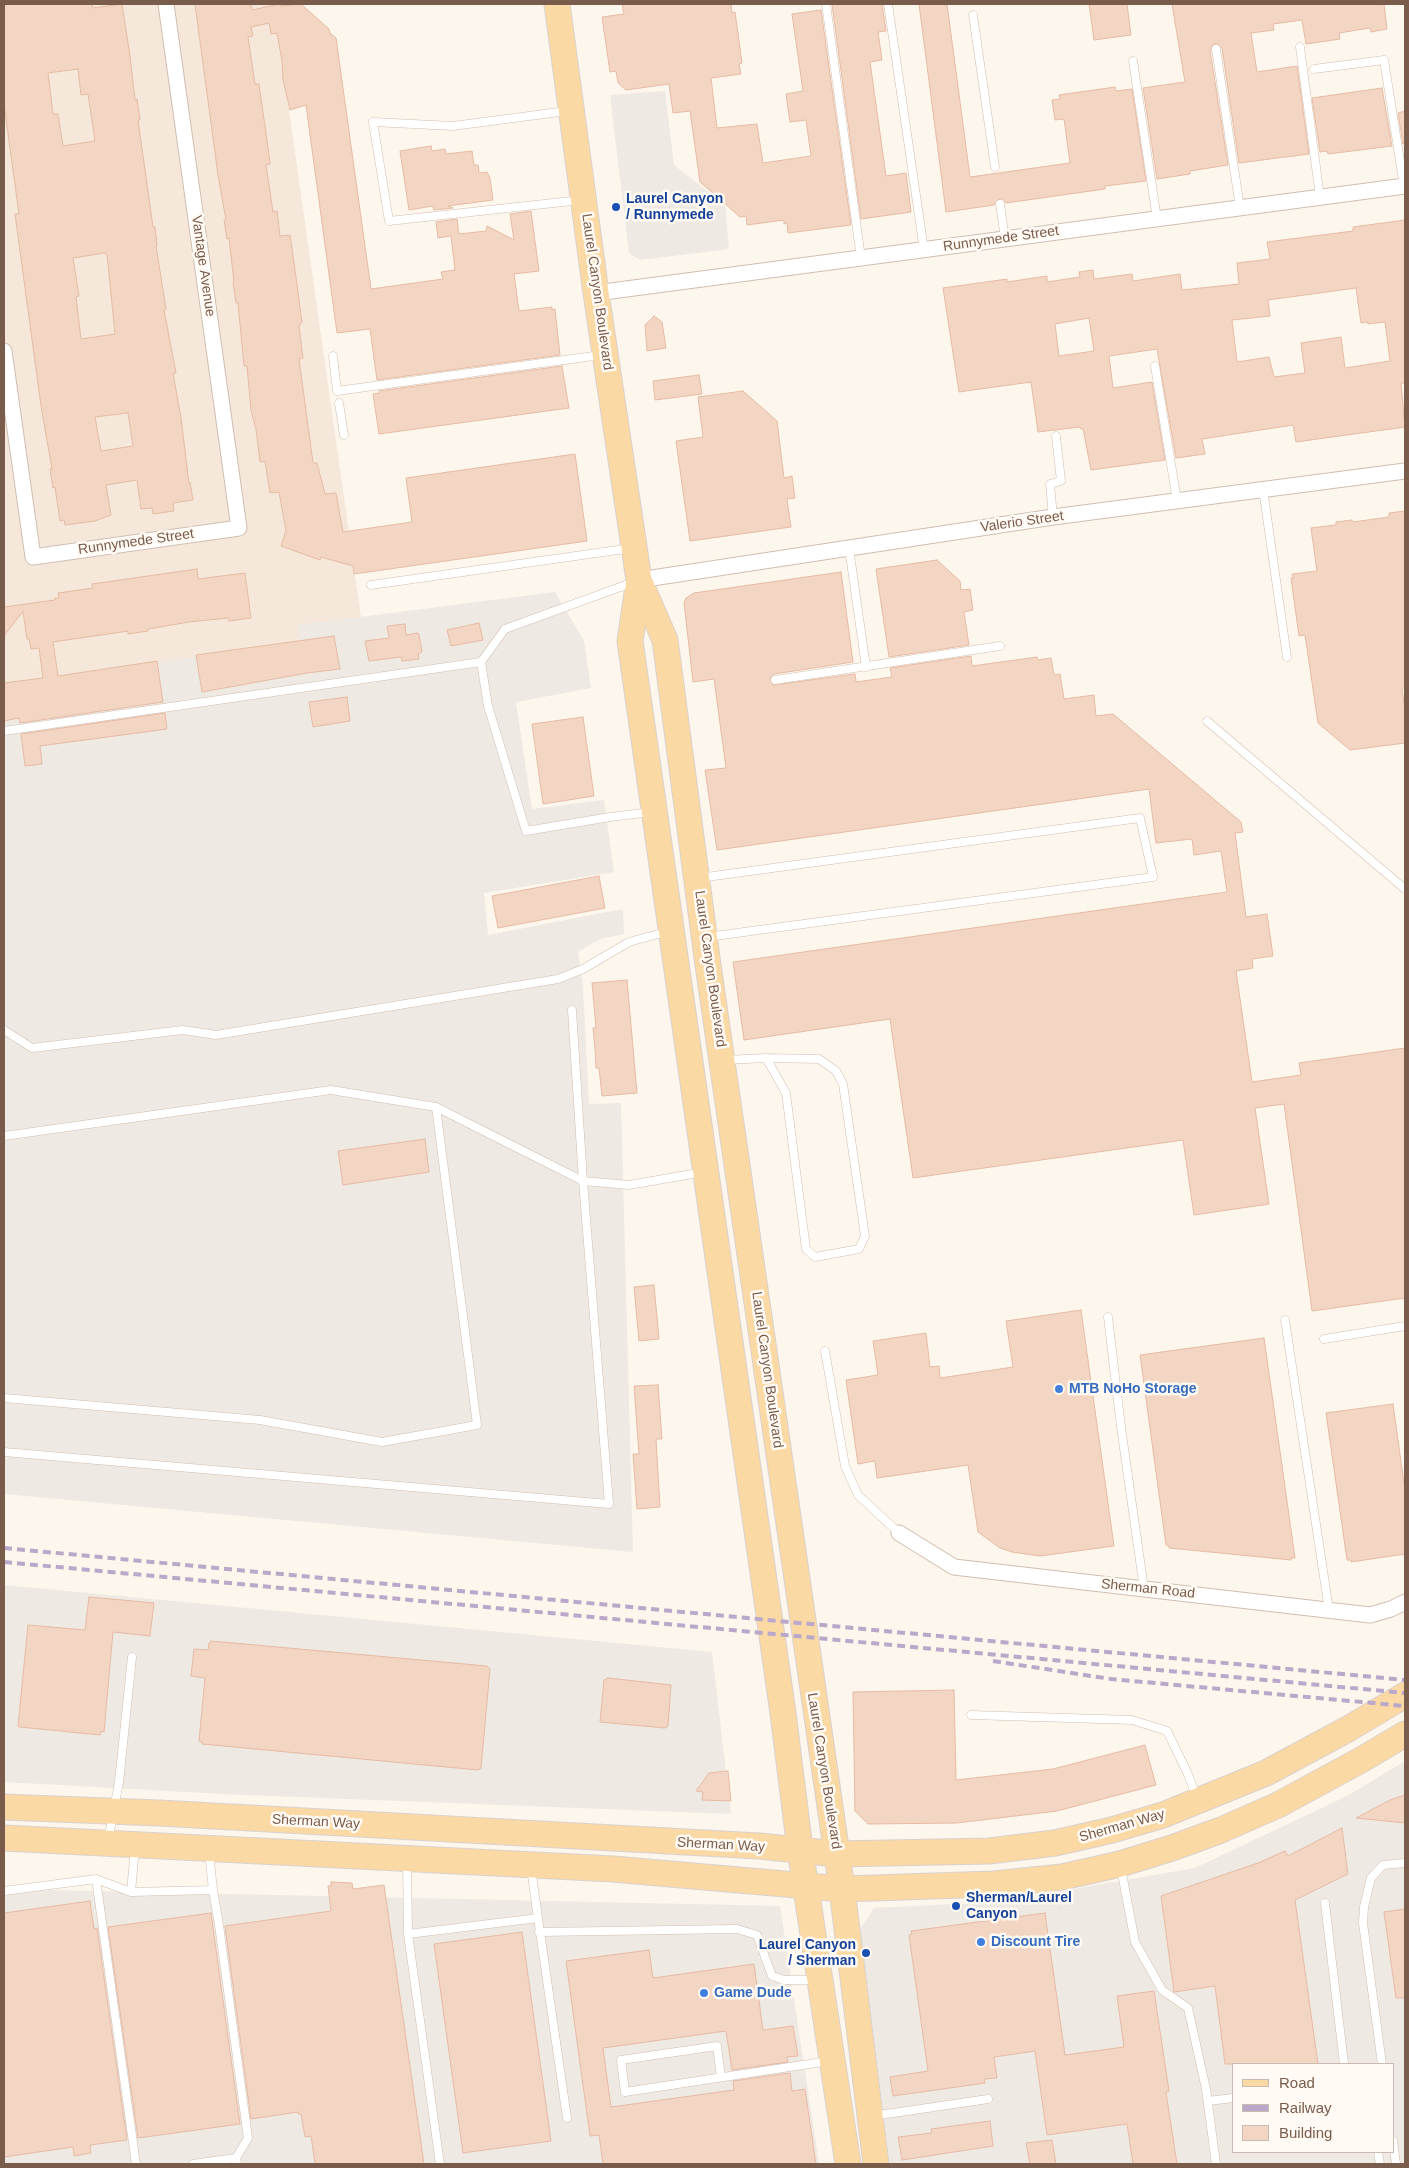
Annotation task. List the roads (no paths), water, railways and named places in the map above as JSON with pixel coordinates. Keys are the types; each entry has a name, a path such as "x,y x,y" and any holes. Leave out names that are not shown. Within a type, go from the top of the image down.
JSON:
{"main road":[{"name":"Laurel Canyon Boulevard","path":"557,4 596,293 639,580 665,640 705,938 842,1889 876,2164"},
{"name":"Laurel Canyon Boulevard","path":"639,580 630,642 783,1714 800,1849 848,2164"},
{"path":"690,1066 723,1060"},
{"name":"Sherman Way","path":"4,1807 113,1811 800,1849 837,1854 989,1851 1055,1844 1112,1830 1199,1802 1266,1773 1348,1729 1405,1695"},
{"path":"4,1838 209,1850 613,1869 842,1889 994,1884 1062,1877 1120,1864 1205,1836 1278,1805 1405,1734"},
{"path":"406,1860 410,1828"}],"street":[{"name":"Vantage Avenue","path":"166,4 240,528"},
{"name":"Runnymede Street","path":"596,293 1404,186"},
{"name":"Runnymede Street","path":"4,351 33,557 240,528"},
{"name":"Valerio Street","path":"639,580 1053,517 1405,470"},
{"name":"Sherman Road","path":"898,1533 954,1567 1370,1615 1391,1609 1405,1602"}],"lane":[{"path":"826,4 861,258"},
{"path":"888,4 924,250"},
{"path":"973,15 995,167"},
{"path":"1300,47 1320,197"},
{"path":"1216,49 1240,208"},
{"path":"1314,69 1384,60 1404,186"},
{"path":"1133,61 1157,219"},
{"path":"572,111 453,126 373,122 389,221 584,199"},
{"path":"1000,204 1005,239"},
{"path":"333,356 337,390 606,354"},
{"path":"1155,366 1177,501"},
{"path":"339,403 344,435"},
{"path":"1053,517 1050,484 1060,481 1056,436"},
{"path":"1264,489 1287,657"},
{"path":"371,585 634,547"},
{"path":"849,548 866,667"},
{"path":"4,731 481,662 506,629 639,580"},
{"path":"774,680 1000,646"},
{"path":"481,662 488,706 526,831 654,811"},
{"path":"1207,721 1405,889"},
{"path":"697,878 1140,818 1153,877 705,938"},
{"path":"4,1030 32,1048 183,1030 216,1035 558,979 583,969 629,942 671,930"},
{"path":"4,1452 609,1504 582,1181 572,1010"},
{"path":"723,1060 766,1058 820,1059 836,1071 843,1084 865,1236 859,1249 815,1257 806,1249 786,1093 766,1058"},
{"path":"4,1136 331,1090 436,1107 582,1181 629,1185 706,1172"},
{"path":"4,1398 260,1420 382,1442 477,1424 436,1107"},
{"path":"1108,1318 1121,1428 1144,1589"},
{"path":"1285,1320 1329,1610"},
{"path":"1324,1339 1405,1326"},
{"path":"825,1351 845,1466 858,1495 898,1533"},
{"path":"108,1843 119,1782 132,1657"},
{"path":"971,1714 1132,1720 1167,1731 1199,1802"},
{"path":"131,1892 135,1845"},
{"path":"193,2164 236,2161 248,2138 220,1925 212,1890 209,1850"},
{"path":"406,1860 408,1934 440,2164"},
{"path":"1382,2063 1363,1923 1364,1907 1372,1878 1383,1865 1405,1863"},
{"path":"1120,1864 1135,1942 1162,1990 1188,2008 1208,2101 1216,2164"},
{"path":"531,1865 539,1932 567,2118"},
{"path":"4,1891 96,1879 131,1892 212,1890"},
{"path":"96,1879 136,2164"},
{"path":"1324,1903 1344,2063"},
{"path":"408,1934 538,1918"},
{"path":"539,1932 737,1929 757,1935 772,1976 784,1980 819,1980"},
{"path":"722,2077 717,2046 621,2060 625,2092 831,2061"},
{"path":"1208,2101 1232,2098"},
{"path":"871,2116 988,2099"},
{"path":"1394,2149 1396,2164"}],"railway":[{"path":"4,1548 1405,1680"},
{"path":"4,1562 1405,1693"},
{"path":"993,1661 1111,1679 1405,1706"}],"place":[{"name":"Laurel Canyon / Runnymede","path":"616,207"},
{"name":"MTB NoHo Storage","path":"1059,1389"},
{"name":"Sherman/Laurel Canyon","path":"956,1906"},
{"name":"Discount Tire","path":"981,1942"},
{"name":"Laurel Canyon / Sherman","path":"866,1953"},
{"name":"Game Dude","path":"704,1993"}]}
